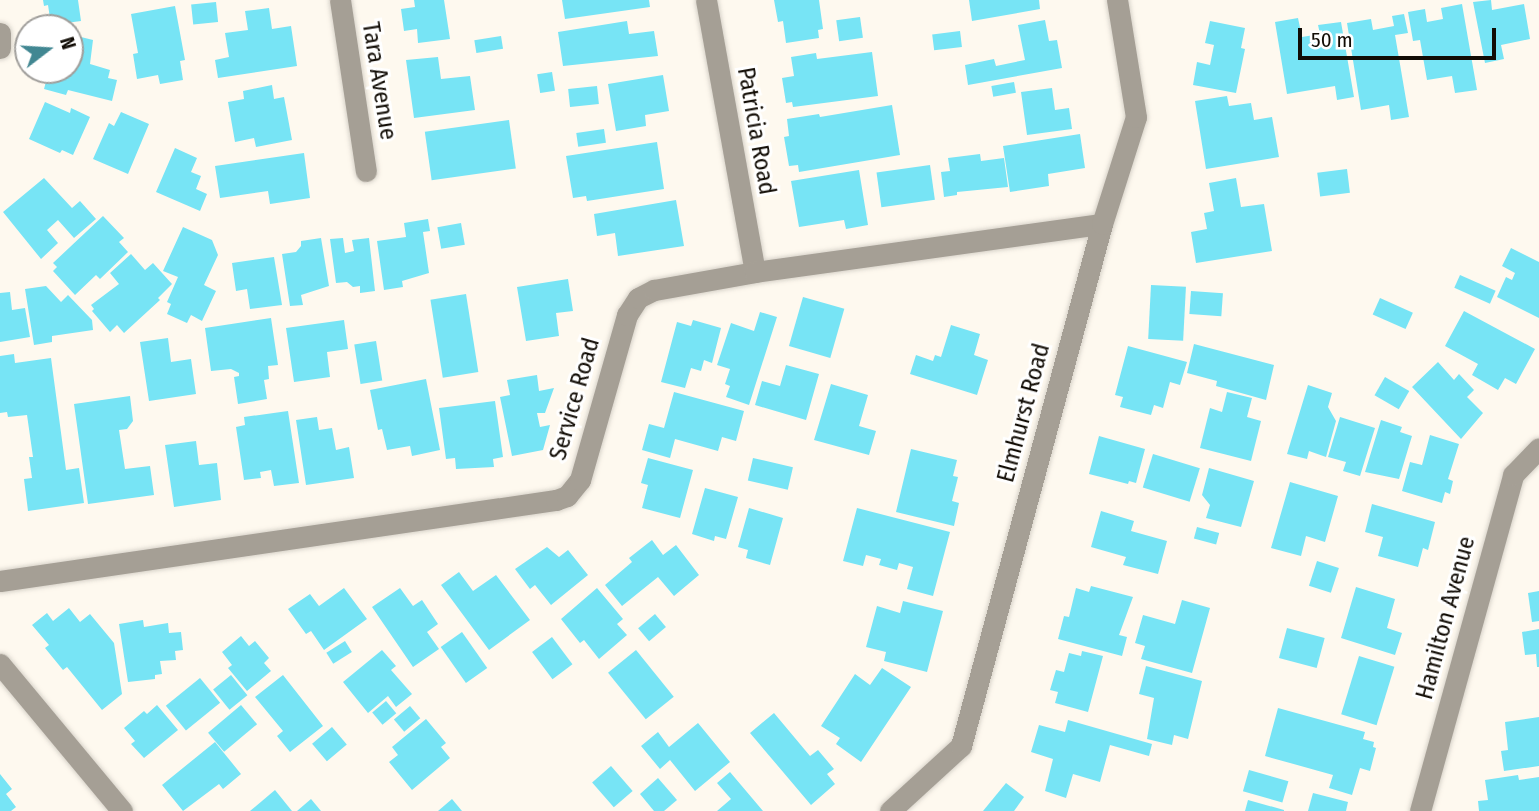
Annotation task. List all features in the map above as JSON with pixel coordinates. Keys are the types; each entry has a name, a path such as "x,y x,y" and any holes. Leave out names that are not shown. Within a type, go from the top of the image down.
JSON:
{"street":[{"name":"Tara Avenue","path":"340,0 366,171"},
{"name":"Patricia Road","path":"706,0 755,272"},
{"name":"Elmhurst Road","path":"890,811 961,746 1102,224 1136,117 1116,0"},
{"path":"0,33 0,48"},
{"name":"Service Road","path":"0,580 541,503 567,496 580,480 627,315 638,298 654,290 755,272 1102,224"},
{"name":"Hamilton Avenue","path":"1420,811 1513,475 1539,447"},
{"path":"0,664 122,811"}],"building":[{"path":"43,0 78,0 80,14 49,14 48,5 44,6"},
{"path":"414,0 444,0 450,39 418,43 417,29 404,31 401,9 415,7"},
{"path":"562,0 649,0 650,7 565,19"},
{"path":"774,0 819,0 823,29 818,30 819,38 786,43 783,21 778,22"},
{"path":"969,0 1039,0 1040,9 972,21"},
{"path":"1491,0 1492,10 1524,4 1530,39 1501,45 1504,59 1485,63 1473,2"},
{"path":"216,2 218,22 193,25 191,5"},
{"path":"1462,4 1477,90 1455,93 1452,76 1427,80 1420,40 1413,41 1408,12 1425,9 1427,22 1443,19 1441,8"},
{"path":"175,6 185,60 180,61 183,80 160,84 158,75 137,79 133,54 138,53 131,14"},
{"path":"269,8 272,29 291,26 297,66 218,78 215,60 229,57 225,33 248,30 245,11"},
{"path":"1404,14 1408,33 1395,35 1409,117 1391,120 1389,105 1361,110 1347,23 1371,19 1373,30 1394,26 1392,16"},
{"path":"860,17 863,38 839,41 836,20"},
{"path":"1298,18 1302,37 1320,34 1318,25 1341,22 1354,97 1337,100 1335,86 1287,94 1275,22"},
{"path":"1045,20 1049,41 1057,40 1062,68 968,85 965,65 994,59 996,66 1025,60 1018,25"},
{"path":"627,21 629,34 654,31 658,56 563,66 558,32"},
{"path":"1210,21 1245,28 1241,48 1245,49 1236,93 1193,85 1197,62 1210,65 1214,45 1205,43"},
{"path":"960,31 962,47 934,50 932,34"},
{"path":"501,36 503,49 476,53 474,40"},
{"path":"84,38 93,40 90,64 110,70 108,78 117,80 112,101 68,90 66,95 44,89 45,84 84,84"},
{"path":"872,52 878,96 793,107 792,102 786,103 782,78 794,76 791,57 816,53 817,59"},
{"path":"438,57 441,79 470,76 475,110 414,118 406,60"},
{"path":"552,72 555,91 540,93 537,74"},
{"path":"663,75 669,111 645,115 646,126 616,131 608,84"},
{"path":"1014,82 1016,93 993,97 991,86"},
{"path":"272,85 274,99 284,97 292,140 256,147 254,138 235,142 228,102 244,99 243,91"},
{"path":"597,86 599,104 570,107 568,89"},
{"path":"1052,88 1055,110 1069,108 1072,129 1027,135 1021,92"},
{"path":"1227,96 1229,106 1251,103 1254,120 1272,117 1279,157 1206,169 1195,101"},
{"path":"45,102 70,113 71,108 90,117 73,155 62,150 60,153 29,139"},
{"path":"892,105 900,155 799,172 798,165 789,166 784,137 789,136 787,119 819,114 820,117"},
{"path":"121,112 149,124 128,174 93,159 109,123 114,126"},
{"path":"509,120 516,169 432,180 425,132"},
{"path":"604,129 606,143 578,147 576,133"},
{"path":"1080,134 1085,168 1048,174 1049,186 1010,192 1003,146"},
{"path":"657,142 664,189 587,201 586,196 573,198 566,156"},
{"path":"175,148 197,158 191,172 201,176 196,189 207,194 200,211 156,192"},
{"path":"304,153 310,198 270,204 268,191 220,198 215,166"},
{"path":"980,154 981,161 1004,158 1008,187 957,192 957,195 944,197 941,172 950,171 948,158"},
{"path":"930,165 935,200 881,207 877,173"},
{"path":"1347,169 1350,193 1320,196 1317,173"},
{"path":"859,170 868,225 846,229 844,220 799,227 791,181"},
{"path":"44,178 72,208 80,201 96,219 74,238 58,220 47,230 58,243 41,259 3,212"},
{"path":"1236,178 1241,207 1264,204 1272,251 1196,263 1191,232 1207,229 1204,213 1214,211 1209,183"},
{"path":"676,200 684,246 618,256 615,233 597,236 594,214"},
{"path":"103,216 124,238 119,242 128,252 100,279 96,275 75,295 53,271 57,267 53,263"},
{"path":"428,219 430,231 423,232 429,273 402,281 403,287 384,290 377,241 406,237 404,223"},
{"path":"461,223 465,245 441,249 437,227"},
{"path":"183,227 212,240 218,255 204,285 216,291 202,321 191,315 187,323 167,314 171,304 167,302 178,277 163,271"},
{"path":"321,238 329,286 301,295 303,305 290,306 282,254 296,252 301,241"},
{"path":"343,238 345,253 354,251 352,240 369,238 375,291 360,293 360,286 353,287 347,282 336,283 330,239"},
{"path":"1511,248 1539,262 1539,318 1497,297 1506,277 1512,280 1515,273 1502,266"},
{"path":"131,254 145,270 153,263 172,284 158,298 160,300 124,333 117,325 110,332 92,311 94,309 91,305 119,284 110,273"},
{"path":"274,257 282,305 250,309 247,289 236,291 232,263"},
{"path":"1460,275 1496,291 1490,304 1454,288"},
{"path":"568,279 573,311 556,313 559,336 526,341 517,287"},
{"path":"1151,285 1186,287 1183,341 1148,339"},
{"path":"46,286 61,302 68,295 92,320 93,330 52,336 52,342 34,345 25,289"},
{"path":"1191,291 1223,293 1221,316 1189,314"},
{"path":"10,292 12,310 25,308 30,337 0,342 0,293"},
{"path":"466,294 478,372 443,378 430,300"},
{"path":"803,297 844,309 830,358 789,346"},
{"path":"1380,298 1413,313 1406,329 1373,314"},
{"path":"1464,311 1535,349 1516,384 1505,378 1498,390 1472,375 1478,364 1445,346"},
{"path":"760,312 777,317 749,405 726,397 730,386 725,384 730,369 717,365 731,323 754,331"},
{"path":"271,318 278,365 268,366 269,379 264,380 267,399 238,404 234,377 239,376 239,373 231,369 211,371 205,328"},
{"path":"344,320 348,349 327,352 330,377 294,382 286,328"},
{"path":"693,320 721,328 712,363 704,360 701,371 691,368 685,388 661,382 677,322 691,326"},
{"path":"951,325 980,334 974,355 988,360 977,395 910,374 916,355 933,361 935,355 941,357"},
{"path":"168,338 171,362 191,359 196,394 149,401 140,342"},
{"path":"376,341 382,381 361,384 354,344"},
{"path":"1194,344 1274,365 1266,400 1216,386 1217,381 1187,373"},
{"path":"1128,346 1187,362 1180,385 1170,382 1163,408 1154,405 1151,415 1120,407 1123,397 1115,395"},
{"path":"14,354 15,363 51,358 66,470 79,468 84,503 28,511 24,479 32,478 29,457 33,457 27,415 8,417 7,412 0,413 0,356"},
{"path":"1438,362 1454,380 1459,374 1474,390 1467,397 1483,413 1461,439 1412,387"},
{"path":"786,365 819,374 806,420 755,405 762,381 780,386"},
{"path":"537,375 539,391 554,388 545,413 537,413 540,427 550,425 543,450 512,456 500,397 510,395 507,380"},
{"path":"1385,377 1409,391 1399,409 1374,395"},
{"path":"426,379 440,450 412,456 410,446 387,450 382,429 378,430 370,390"},
{"path":"831,384 868,395 859,426 876,431 869,455 814,440"},
{"path":"1308,385 1332,393 1328,407 1336,421 1326,457 1309,451 1307,459 1287,454"},
{"path":"674,392 744,411 736,441 722,437 718,451 675,439 670,458 642,450 649,424 664,428"},
{"path":"1227,392 1252,398 1247,417 1261,421 1251,461 1200,448 1210,408 1222,412"},
{"path":"130,396 133,421 127,429 119,430 125,469 150,466 154,495 88,504 74,404"},
{"path":"495,401 503,457 493,459 494,467 456,469 455,458 446,459 439,408"},
{"path":"288,411 299,483 274,486 271,470 260,472 261,478 244,480 236,427 245,425 244,417"},
{"path":"317,417 319,430 332,428 336,450 349,447 354,478 306,485 296,420"},
{"path":"1340,417 1375,428 1360,476 1343,471 1346,462 1328,457"},
{"path":"1381,420 1402,427 1400,432 1412,436 1399,479 1365,472"},
{"path":"1430,435 1459,444 1448,479 1453,481 1450,494 1445,492 1442,503 1402,491 1410,462 1422,465"},
{"path":"1099,436 1145,449 1136,483 1129,481 1128,484 1089,474"},
{"path":"196,441 199,465 217,463 221,500 174,507 165,445"},
{"path":"911,449 957,460 953,476 958,477 952,501 959,503 954,526 896,512"},
{"path":"1153,454 1200,468 1190,502 1143,487"},
{"path":"648,458 693,470 680,518 642,508 648,485 641,483"},
{"path":"753,458 793,467 788,490 748,480"},
{"path":"1209,468 1254,481 1241,527 1206,518 1210,505 1202,495"},
{"path":"1290,482 1338,496 1325,542 1306,536 1301,556 1271,548"},
{"path":"705,488 738,497 726,539 715,536 714,541 692,534"},
{"path":"1372,504 1435,522 1428,550 1423,548 1418,567 1378,556 1383,537 1365,532"},
{"path":"749,508 783,518 770,565 746,558 748,550 738,547"},
{"path":"857,508 950,532 933,596 907,589 913,567 899,563 897,570 879,565 881,559 866,555 863,566 843,561"},
{"path":"1101,511 1134,521 1131,531 1167,541 1158,574 1123,565 1126,557 1091,547"},
{"path":"1197,527 1219,533 1216,545 1194,539"},
{"path":"652,540 663,555 676,545 699,575 674,596 658,577 622,606 605,585 632,562 629,558"},
{"path":"547,547 559,557 568,550 588,575 551,605 535,585 530,589 515,569"},
{"path":"1317,561 1339,568 1331,593 1309,586"},
{"path":"459,572 473,591 496,575 530,620 489,650 441,585"},
{"path":"1091,586 1133,597 1119,635 1127,637 1122,656 1058,639 1064,616 1069,617 1076,588 1089,592"},
{"path":"1356,587 1395,599 1387,628 1402,633 1395,655 1341,638"},
{"path":"344,588 367,619 324,650 311,631 306,634 288,609 310,594 319,606"},
{"path":"400,588 413,606 422,600 438,624 427,632 439,649 413,667 372,607"},
{"path":"597,588 623,619 617,624 627,635 599,659 584,640 580,643 561,619"},
{"path":"1539,591 1539,621 1532,622 1528,593"},
{"path":"1182,600 1210,608 1192,673 1141,659 1145,646 1135,643 1143,615 1175,624"},
{"path":"903,601 943,611 927,672 884,661 886,652 866,647 877,606 900,613"},
{"path":"69,608 80,622 90,614 114,643 122,694 102,710 67,667 63,670 45,648 49,645 32,625 47,613 53,621"},
{"path":"655,614 666,627 649,641 638,628"},
{"path":"143,620 144,627 168,623 169,633 181,632 183,650 175,651 176,660 160,661 162,674 155,675 155,679 128,682 119,624"},
{"path":"1287,628 1325,638 1317,668 1279,658"},
{"path":"1539,629 1537,667 1536,654 1525,655 1522,632"},
{"path":"462,632 487,668 466,683 441,647"},
{"path":"241,636 249,646 255,641 269,658 264,663 271,671 247,691 228,668 232,665 222,652"},
{"path":"552,637 572,664 552,679 532,652"},
{"path":"345,641 352,652 333,664 326,653"},
{"path":"382,650 396,666 391,670 412,694 396,707 388,696 368,713 343,682"},
{"path":"636,650 674,697 646,719 608,673"},
{"path":"1082,651 1103,656 1088,712 1055,703 1058,692 1050,690 1056,670 1064,672 1069,653 1081,656"},
{"path":"1359,656 1394,667 1377,725 1341,714"},
{"path":"1146,666 1202,681 1188,739 1174,735 1172,745 1147,739 1154,698 1139,694"},
{"path":"882,668 911,687 861,762 836,744 840,738 821,726 855,674 870,685"},
{"path":"231,675 247,695 229,710 213,689"},
{"path":"283,675 323,726 290,752 277,736 283,731 255,697"},
{"path":"200,678 220,703 186,731 166,706"},
{"path":"386,701 396,713 382,725 372,713"},
{"path":"157,705 178,730 144,758 131,744 135,741 124,728 144,711 147,714"},
{"path":"241,705 257,724 224,752 208,733"},
{"path":"410,706 420,718 404,732 394,719"},
{"path":"1278,708 1365,732 1363,739 1374,742 1373,747 1376,748 1370,771 1360,768 1352,795 1329,788 1333,775 1265,756"},
{"path":"774,713 810,756 818,750 834,769 827,774 835,784 811,805 750,733"},
{"path":"1539,717 1539,766 1504,771 1501,751 1508,750 1505,722"},
{"path":"426,719 446,743 441,747 450,758 412,790 389,762 398,755 392,747"},
{"path":"1068,720 1152,744 1149,756 1110,745 1100,782 1073,774 1066,798 1045,791 1053,759 1031,752 1039,725 1065,732"},
{"path":"698,723 730,762 695,791 670,760 660,769 641,746 658,732 669,747"},
{"path":"332,727 347,745 327,761 312,744"},
{"path":"215,742 241,774 223,789 219,784 183,811 162,785"},
{"path":"611,766 633,791 614,807 592,782"},
{"path":"1249,770 1288,781 1282,802 1243,791"},
{"path":"730,772 763,811 717,811 731,799 717,783"},
{"path":"0,774 12,789 6,794 16,807 11,811 0,811"},
{"path":"1518,775 1519,780 1539,777 1539,811 1479,811 1478,801 1488,800 1485,780"},
{"path":"658,778 677,800 664,811 654,811 640,794"},
{"path":"1006,783 1024,797 1014,811 983,811"},
{"path":"275,790 292,811 250,811"},
{"path":"1313,793 1348,802 1346,811 1308,811"},
{"path":"311,799 321,811 297,811"},
{"path":"452,799 462,811 438,811"},
{"path":"1248,800 1284,810 1284,811 1245,811"}]}
